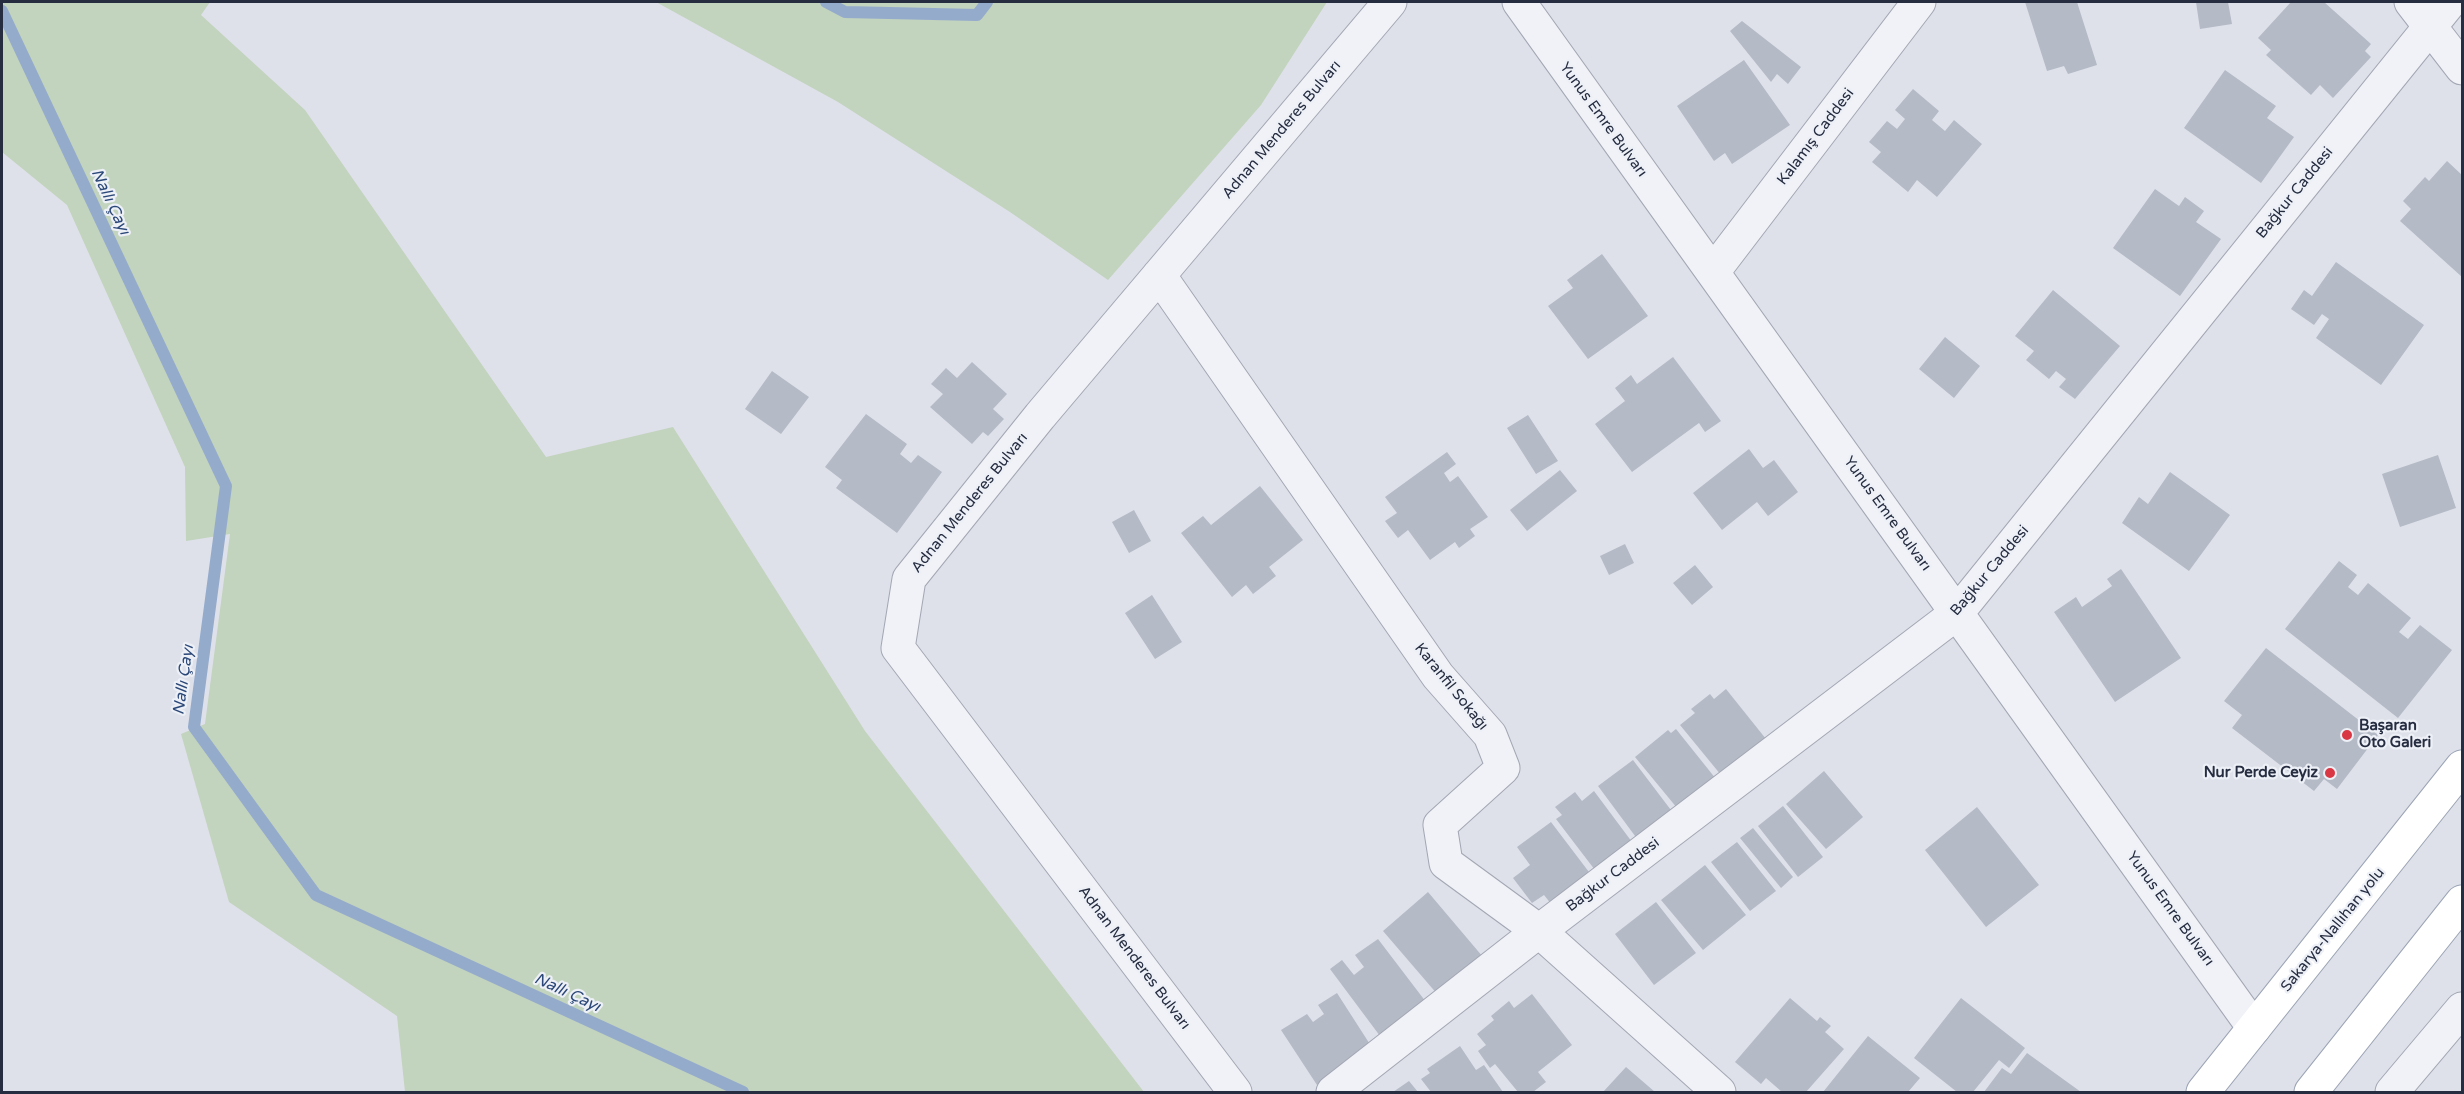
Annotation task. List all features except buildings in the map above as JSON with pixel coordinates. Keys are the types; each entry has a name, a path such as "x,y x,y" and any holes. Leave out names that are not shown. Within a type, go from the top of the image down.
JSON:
{"main road":[{"name":"Sakarya-Nallıhan yolu","path":"2203,1092 2463,766"},
{"path":"2311,1092 2463,902"}],"street":[{"name":"Adnan Menderes Bulvarı","path":"1235,1092 898,648 909,579 1040,416 1390,2"},
{"name":"Yunus Emre Bulvarı","path":"1518,2 2254,1028"},
{"name":"Kalamış Caddesi","path":"1713,272 1919,2"},
{"path":"2430,9 2463,68"},
{"name":"Bağkur Caddesi","path":"1333,1092 1539,931 1958,613 2430,9"},
{"name":"Karanfil Sokağı","path":"1159,275 1438,676 1490,735 1503,768 1440,825 1446,863 1539,931 1717,1092"},
{"path":"2392,1092 2463,1009"}],"green space":[{"path":"2,2 210,2 201,15 305,110 546,457 673,427 865,731 1144,1092 405,1092 397,1016 229,902 181,734 205,724 230,534 186,541 185,467 67,205 2,152"},
{"path":"656,2 1327,2 1261,105 1108,280 1010,212 838,102"}],"waterway":[{"path":"826,2 845,12 977,15 987,2"},
{"name":"Nallı Çayı","path":"2,11 226,486 194,727 316,895 743,1092"}],"place":[{"name":"Başaran Oto Galeri","path":"2347,735"},
{"name":"Nur Perde Ceyiz","path":"2330,773"}]}
